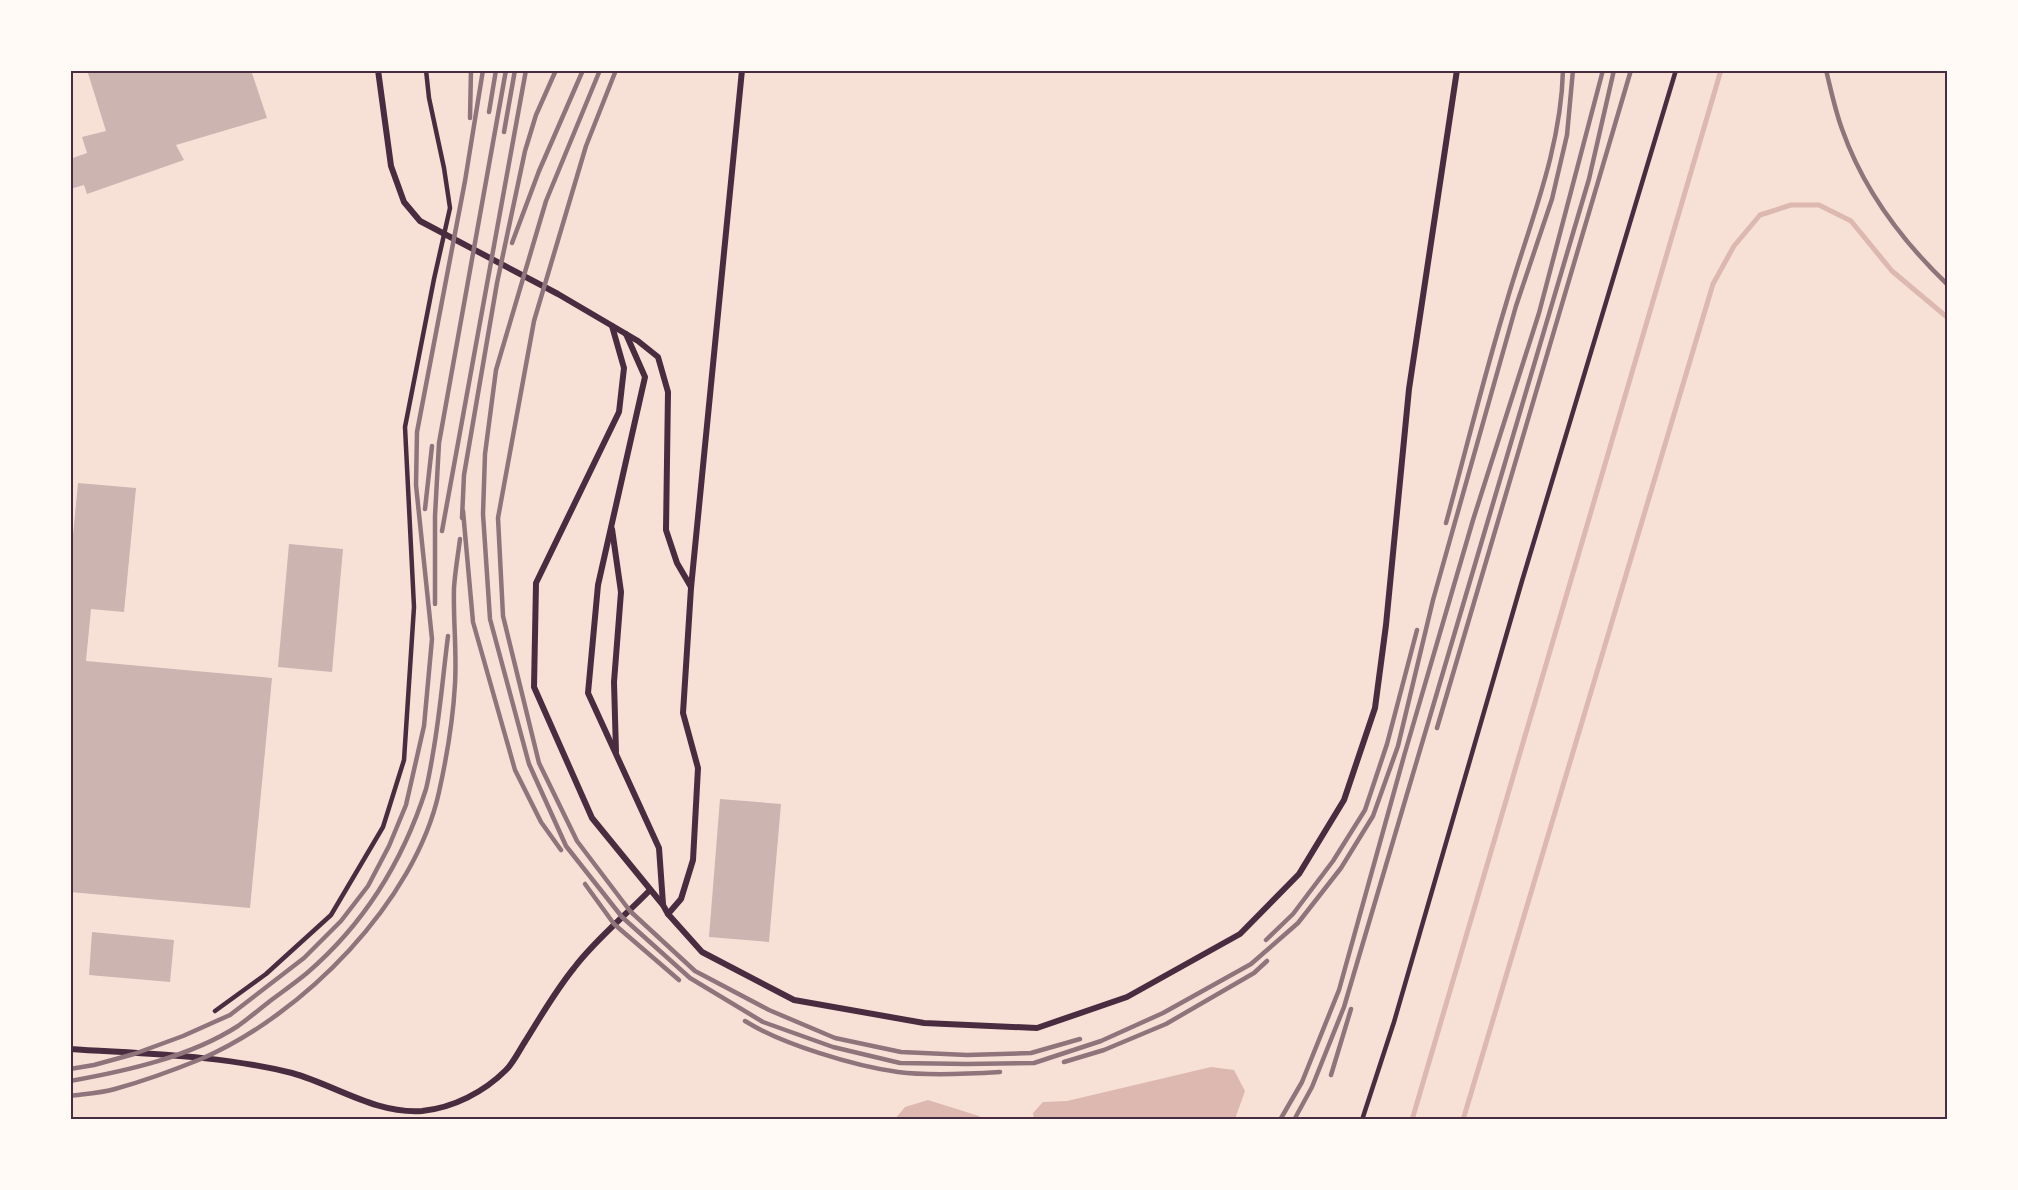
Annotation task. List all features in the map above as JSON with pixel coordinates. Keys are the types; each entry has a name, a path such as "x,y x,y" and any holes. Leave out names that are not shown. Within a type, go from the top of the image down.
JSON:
{"street":[{"path":"378,70 391,166 404,202 420,221 558,294 638,340 658,357 668,392 666,530 677,563 691,588"},
{"path":"668,914 681,899 693,860 698,768 683,713 691,588 742,70"},
{"path":"612,326 624,368 619,412 536,583 534,687 592,818 668,914 702,952 794,1000 924,1023 1037,1028 1127,997 1240,934 1299,874 1344,800 1375,708 1386,625 1409,389 1457,70"},
{"path":"626,334 645,377 598,585 588,693 659,848 663,905"},
{"path":"611,525 621,592 614,682 616,756"},
{"path":"70,1049 202,1058 247,1064 294,1074 379,1106 422,1111 447,1107 470,1097 507,1070 574,967 650,890"}],"lane":[{"path":"215,1011 266,974 331,915 383,827 404,760 414,607 405,427 450,208 429,98 426,70"},
{"path":"1362,1119 1394,1022 1522,581 1676,70"}],"shaded area":[{"path":"1211,1067 1234,1070 1245,1091 1235,1119 1034,1119 1033,1113 1043,1102 1067,1101"},
{"path":"928,1100 983,1119 895,1119 905,1107"}],"building":[{"path":"87,70 251,70 267,118 176,145 184,160 87,194 84,185 70,189 70,159 87,153 82,137 106,131"},
{"path":"78,483 136,488 124,612 91,609 86,661 272,678 250,908 70,892 70,567"},
{"path":"289,544 343,549 332,672 278,667"},
{"path":"720,799 781,804 769,942 709,937"},
{"path":"92,932 174,940 170,982 89,975"}],"waterway":[{"path":"1412,1120 1721,70"},
{"path":"1463,1120 1713,284 1734,246 1760,215 1791,205 1819,205 1851,221 1892,271 1948,318"}],"railway":[{"path":"470,118 471,70"},
{"path":"70,1069 134,1054 230,1015 304,958 341,921 368,886 389,846 406,805 424,726 432,639 416,485 417,432 465,181 483,70"},
{"path":"489,112 496,70"},
{"path":"435,604 435,516 439,443 506,70"},
{"path":"504,132 515,70"},
{"path":"442,531 526,70"},
{"path":"462,518 464,475 497,283 525,151 536,115 556,70"},
{"path":"512,243 539,171 583,70"},
{"path":"600,70 546,201 496,370 485,454 483,514 490,619 529,764 566,846 622,917 690,978 763,1022 833,1047 900,1063 967,1064 1034,1063 1101,1041 1163,1013 1251,964 1298,923 1341,868 1373,816 1398,746 1433,600 1516,306 1552,199 1567,135 1573,70"},
{"path":"616,70 586,146 534,321 498,518 503,616 539,763 577,841 630,911 695,971 769,1010 835,1038 901,1052 967,1055 1031,1053 1080,1039"},
{"path":"1446,523 1498,331 1550,160 1561,100 1563,70"},
{"path":"1280,1120 1302,1082 1339,990 1473,520 1539,313 1603,70"},
{"path":"1294,1120 1312,1087 1344,1007 1589,179 1614,70"},
{"path":"1437,728 1631,70"},
{"path":"1826,70 1842,129 1861,172 1900,232 1948,285"},
{"path":"425,509 432,446"},
{"path":"463,511 473,622 515,770 541,822 561,850"},
{"path":"70,1096 110,1090 148,1079 201,1059 240,1039 278,1014 315,984 349,950 380,913 406,874 426,833 442,778 454,698 456,660 454,588 460,539"},
{"path":"1266,940 1293,914 1333,861 1365,810 1387,744 1417,630"},
{"path":"70,1081 113,1073 157,1061 219,1037 238,1026 302,977 346,934 379,890 417,816 431,766 448,636"},
{"path":"585,884 614,924 679,980"},
{"path":"1064,1062 1104,1050 1166,1024 1254,973 1267,961"},
{"path":"1331,1075 1351,1009"},
{"path":"745,1021 798,1046 880,1069 923,1074 1000,1072"}]}
